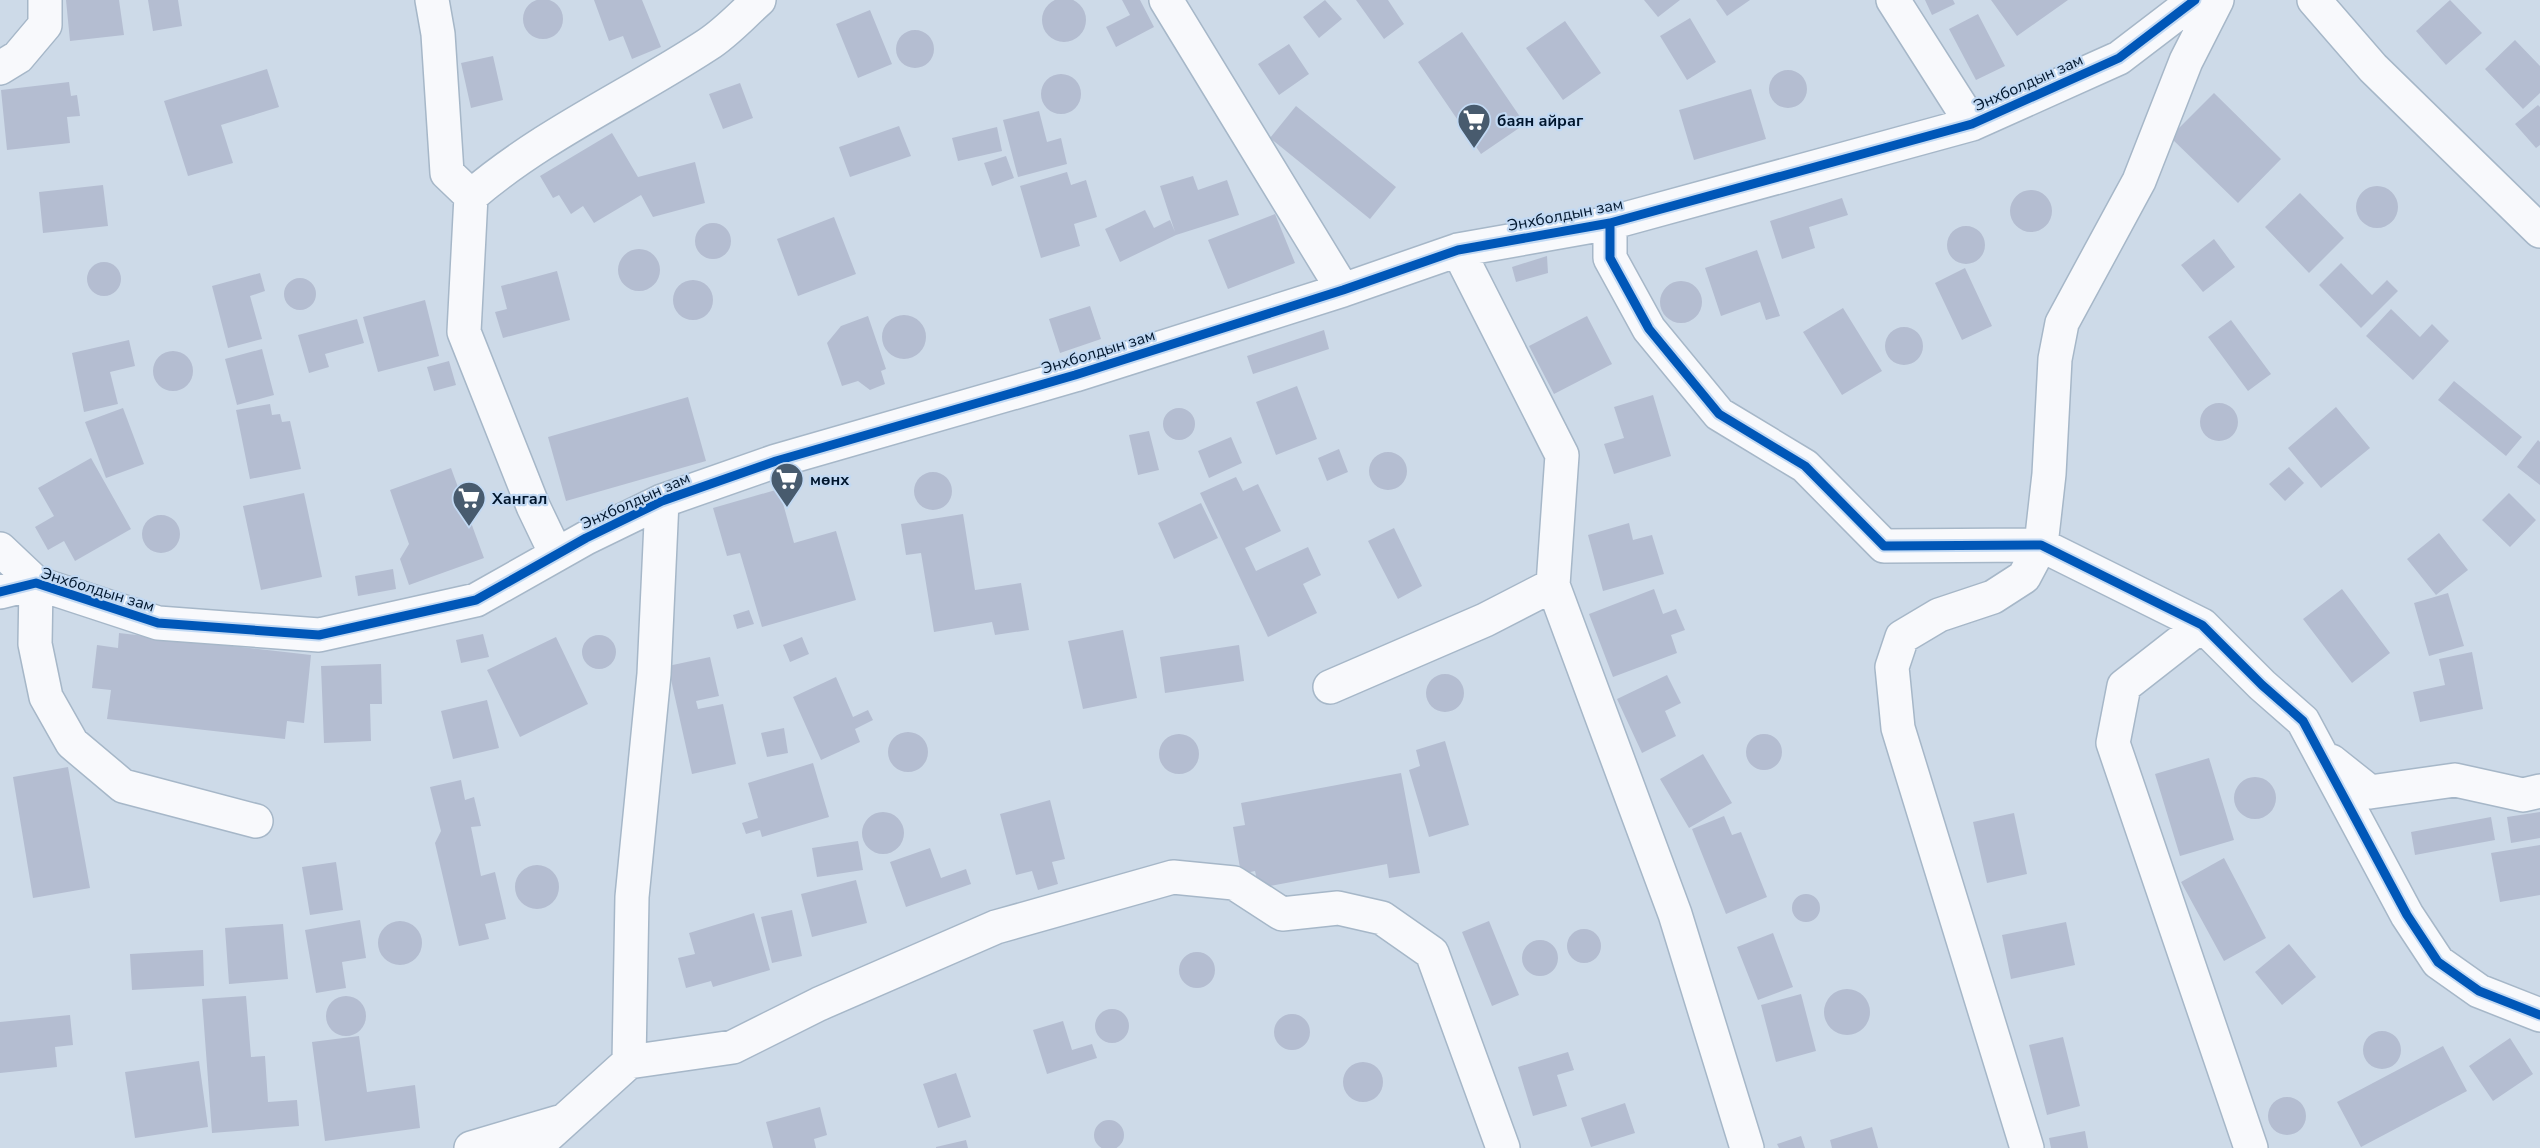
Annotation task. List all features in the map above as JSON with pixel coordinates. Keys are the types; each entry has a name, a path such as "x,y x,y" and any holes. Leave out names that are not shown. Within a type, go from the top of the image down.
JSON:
{"street":[{"path":"0,68 18,57 45,25 45,0"},
{"path":"432,0 438,34 447,173 471,196"},
{"path":"556,554 533,506 464,332 471,196 493,177 542,142 709,44 759,0"},
{"path":"1166,0 1343,290"},
{"path":"1893,0 1972,124"},
{"name":"Энхболдын зам","path":"0,592 36,583 158,623 319,635 476,600 556,554 662,501 776,461 1075,375 1343,290 1458,250 1610,223 1972,124 2119,58 2195,0"},
{"path":"2027,1148 1898,728 1893,667 1902,637 1939,615 1993,597 2024,577 2042,545 2049,474 2055,359 2062,323 2139,181 2186,61 2217,0"},
{"path":"2314,0 2373,68 2540,231"},
{"path":"1610,223 1610,258 1649,329 1719,414 1805,466 1884,546 2042,545 2202,625 2262,685 2303,721 2406,915 2438,962 2479,991 2540,1015"},
{"path":"1458,250 1562,455 1553,585 1674,914 1747,1148"},
{"path":"629,1062 632,897 654,674 662,501"},
{"path":"0,549 36,583 35,644 46,697 72,743 123,786 256,821"},
{"path":"1330,687 1485,620 1553,585"},
{"path":"2202,625 2124,686 2113,743 2252,1148"},
{"path":"2320,753 2370,792 2455,780 2523,795 2540,791"},
{"path":"534,1148 629,1062 733,1047 819,1004 996,927 1173,877 1234,883 1282,914 1338,908 1382,918 1432,953 1503,1148"},
{"path":"471,1148 567,1120"}],"building":[{"path":"1064,-2 1079,5 1086,20 1079,35 1064,42 1049,35 1042,20 1049,5"},
{"path":"543,-1 557,5 563,19 557,33 543,39 529,33 523,19 529,5"},
{"path":"66,0 119,0 124,35 70,41"},
{"path":"148,0 178,0 182,26 153,31"},
{"path":"594,0 642,0 661,47 632,59 623,36 609,41"},
{"path":"1122,0 1140,0 1154,27 1116,47 1106,27 1130,15"},
{"path":"1325,0 1342,19 1319,38 1303,17"},
{"path":"1356,0 1388,0 1404,24 1384,39"},
{"path":"1644,0 1680,0 1658,17"},
{"path":"1716,0 1750,0 1727,16"},
{"path":"1925,0 1953,0 1955,4 1932,15"},
{"path":"1991,0 2068,0 2017,36"},
{"path":"2450,0 2482,33 2446,65 2416,31"},
{"path":"870,10 892,64 858,78 836,24"},
{"path":"1978,14 2005,66 1976,80 1949,29"},
{"path":"1690,18 1716,62 1687,80 1660,36"},
{"path":"1565,21 1601,73 1563,100 1526,48"},
{"path":"915,30 928,36 934,49 928,62 915,68 902,62 896,49 902,36"},
{"path":"1462,32 1525,124 1481,154 1418,62"},
{"path":"2515,40 2540,66 2540,93 2523,109 2485,69"},
{"path":"1289,44 1309,74 1279,95 1258,64"},
{"path":"493,56 503,100 471,108 461,63"},
{"path":"267,69 279,107 221,125 233,163 188,176 164,101"},
{"path":"1788,70 1801,76 1807,89 1801,102 1788,108 1775,102 1769,89 1775,76"},
{"path":"1061,74 1075,80 1081,94 1075,108 1061,114 1047,108 1041,94 1047,80"},
{"path":"69,82 71,96 77,95 80,116 67,117 70,143 7,150 1,90"},
{"path":"740,83 753,118 723,129 709,94"},
{"path":"1751,89 1766,139 1694,160 1679,110"},
{"path":"2214,93 2281,159 2238,203 2170,137"},
{"path":"2538,105 2540,107 2540,145 2536,148 2515,124"},
{"path":"1296,106 1396,187 1370,219 1270,138"},
{"path":"1039,111 1047,142 1061,138 1067,164 1018,177 1003,120"},
{"path":"899,126 911,156 850,177 839,147"},
{"path":"997,127 1002,151 958,161 952,138"},
{"path":"612,133 638,177 695,162 705,203 653,217 641,195 594,223 583,206 571,214 559,195 553,198 540,176"},
{"path":"1006,156 1014,178 992,186 984,163"},
{"path":"1067,172 1071,185 1086,180 1097,217 1074,224 1080,246 1041,258 1020,186"},
{"path":"1193,176 1198,190 1227,180 1239,215 1176,235 1120,262 1105,229 1145,210 1154,228 1170,220 1175,232 1160,186"},
{"path":"103,185 108,226 43,233 39,192"},
{"path":"2377,186 2385,187 2392,192 2397,199 2397,215 2392,222 2385,227 2377,228 2369,227 2362,222 2357,215 2356,207 2357,199 2362,192 2369,187"},
{"path":"2031,190 2046,196 2052,211 2046,226 2031,232 2016,226 2010,211 2016,196"},
{"path":"2300,193 2344,238 2309,273 2265,227"},
{"path":"1842,198 1848,215 1809,227 1815,248 1782,259 1770,221"},
{"path":"1275,214 1295,263 1228,289 1208,240"},
{"path":"834,217 856,274 798,296 777,239"},
{"path":"713,223 726,228 731,241 726,254 713,259 700,254 695,241 700,228"},
{"path":"1966,226 1973,227 1979,232 1984,238 1984,252 1979,258 1973,263 1966,264 1959,263 1953,258 1948,252 1947,245 1948,238 1953,232 1959,227"},
{"path":"2214,239 2235,267 2203,292 2181,265"},
{"path":"639,249 654,255 660,270 654,285 639,291 624,285 618,270 624,255"},
{"path":"1757,250 1780,316 1766,320 1760,302 1721,316 1705,268"},
{"path":"1547,256 1548,273 1516,282 1512,267"},
{"path":"104,262 116,267 121,279 116,291 104,296 92,291 87,279 92,267"},
{"path":"2341,263 2372,295 2387,280 2398,291 2361,328 2319,285"},
{"path":"1965,268 1992,326 1962,340 1935,283"},
{"path":"557,271 570,320 503,338 495,312 507,309 501,286"},
{"path":"260,273 265,291 250,296 262,339 228,348 212,286"},
{"path":"300,278 311,283 316,294 311,305 300,310 289,305 284,294 289,283"},
{"path":"693,280 707,286 713,300 707,314 693,320 679,314 673,300 679,286"},
{"path":"1681,281 1689,282 1696,287 1701,294 1701,310 1696,317 1689,322 1681,323 1673,322 1666,317 1661,310 1660,302 1661,294 1666,287 1673,282"},
{"path":"425,300 439,356 378,372 363,317"},
{"path":"1090,306 1101,339 1060,353 1049,319"},
{"path":"1843,308 1882,371 1842,395 1803,332"},
{"path":"2391,309 2420,337 2432,324 2449,341 2413,380 2366,336"},
{"path":"904,315 919,322 926,337 919,352 904,359 889,352 882,337 889,322"},
{"path":"868,316 886,369 881,371 885,384 870,390 858,381 842,386 827,343 841,326"},
{"path":"1587,316 1612,364 1554,394 1529,346"},
{"path":"357,319 364,343 325,354 329,367 309,373 298,335"},
{"path":"2231,320 2271,374 2248,391 2208,337"},
{"path":"1904,327 1918,332 1923,346 1918,360 1904,365 1890,360 1885,346 1890,332"},
{"path":"1324,330 1329,349 1253,374 1247,356"},
{"path":"129,340 135,366 110,372 118,404 84,412 72,353"},
{"path":"262,349 274,395 237,405 225,359"},
{"path":"173,351 187,357 193,371 187,385 173,391 159,385 153,371 159,357"},
{"path":"449,361 456,385 434,391 427,367"},
{"path":"2454,381 2522,437 2506,456 2438,400"},
{"path":"1297,386 1317,439 1276,455 1256,402"},
{"path":"1653,395 1671,456 1614,474 1604,444 1624,438 1614,407"},
{"path":"688,397 706,461 566,501 548,437"},
{"path":"2219,403 2232,409 2238,422 2232,435 2219,441 2206,435 2200,422 2206,409"},
{"path":"270,404 272,415 280,414 282,422 290,421 301,469 250,479 236,410"},
{"path":"2336,407 2370,448 2321,488 2288,448"},
{"path":"123,408 144,464 106,478 85,422"},
{"path":"1179,408 1190,413 1195,424 1190,435 1179,440 1168,435 1163,424 1168,413"},
{"path":"1149,431 1159,470 1138,475 1129,435"},
{"path":"1231,437 1242,463 1209,478 1198,451"},
{"path":"2538,440 2540,442 2540,485 2517,467"},
{"path":"1339,449 1348,472 1327,481 1318,458"},
{"path":"1388,452 1401,458 1407,471 1401,484 1388,490 1375,484 1369,471 1375,458"},
{"path":"91,458 131,529 75,561 64,541 48,550 35,527 54,516 38,488"},
{"path":"2289,467 2304,483 2285,501 2269,484"},
{"path":"451,468 484,558 409,585 400,559 409,544 390,490"},
{"path":"933,472 946,478 952,491 946,504 933,510 920,504 914,491 920,478"},
{"path":"1236,477 1243,491 1258,484 1281,531 1245,548 1256,571 1308,547 1321,575 1303,584 1317,613 1268,637 1200,493"},
{"path":"779,489 794,543 836,531 856,600 762,627 740,553 727,556 713,508"},
{"path":"304,493 322,577 261,590 243,506"},
{"path":"2509,493 2536,520 2510,547 2482,520"},
{"path":"1201,503 1218,538 1174,559 1158,523"},
{"path":"963,514 975,590 1021,583 1029,630 995,635 992,622 934,632 921,553 906,555 901,524"},
{"path":"161,515 175,520 180,534 175,548 161,553 147,548 142,534 147,520"},
{"path":"1629,523 1633,540 1652,535 1664,574 1603,591 1588,535"},
{"path":"1394,528 1422,586 1398,599 1368,541"},
{"path":"2439,533 2468,570 2436,595 2407,559"},
{"path":"393,569 396,589 358,596 355,576"},
{"path":"1654,589 1663,614 1676,609 1685,630 1671,635 1677,653 1613,677 1589,614"},
{"path":"2342,589 2390,653 2352,683 2303,619"},
{"path":"2448,593 2464,646 2429,656 2414,603"},
{"path":"749,610 754,624 737,629 733,615"},
{"path":"1123,630 1137,698 1083,709 1068,641"},
{"path":"119,633 311,655 304,723 287,721 285,739 107,719 111,690 92,688 97,645 118,648"},
{"path":"483,634 489,657 461,663 456,640"},
{"path":"599,635 611,640 616,652 611,664 599,669 587,664 582,652 587,640"},
{"path":"556,637 588,704 520,737 487,670"},
{"path":"802,637 809,654 790,662 783,645"},
{"path":"1239,645 1244,681 1165,693 1160,657"},
{"path":"2472,652 2483,709 2420,722 2413,692 2445,685 2439,659"},
{"path":"710,657 719,696 696,701 698,709 723,704 736,764 692,774 668,666"},
{"path":"381,664 382,704 370,704 371,741 324,743 321,666"},
{"path":"1445,674 1459,679 1464,693 1459,707 1445,712 1431,707 1426,693 1431,679"},
{"path":"1667,675 1681,703 1665,711 1676,736 1642,753 1617,699"},
{"path":"836,677 853,717 868,710 873,720 855,729 860,742 821,760 793,697"},
{"path":"487,700 499,748 453,759 441,711"},
{"path":"784,728 788,753 767,757 761,733"},
{"path":"908,732 922,738 928,752 922,766 908,772 894,766 888,752 894,738"},
{"path":"1179,734 1193,740 1199,754 1193,768 1179,774 1165,768 1159,754 1165,740"},
{"path":"1764,734 1777,739 1782,752 1777,765 1764,770 1751,765 1746,752 1751,739"},
{"path":"1445,741 1469,825 1429,837 1409,770 1420,766 1416,750"},
{"path":"1703,754 1732,803 1689,828 1660,779"},
{"path":"2209,758 2234,840 2180,856 2155,774"},
{"path":"813,763 829,817 762,837 760,830 746,834 742,823 758,818 748,783"},
{"path":"68,767 90,888 33,898 13,777"},
{"path":"1401,773 1420,873 1389,878 1387,864 1259,888 1255,871 1241,874 1233,827 1245,825 1241,803"},
{"path":"2255,777 2270,783 2276,798 2270,813 2255,819 2240,813 2234,798 2240,783"},
{"path":"461,780 465,800 474,797 481,826 471,827 481,876 495,872 506,919 485,924 489,939 459,946 435,843 441,831 430,787"},
{"path":"1050,800 1065,859 1052,862 1058,884 1038,890 1032,871 1016,875 1000,814"},
{"path":"883,812 891,813 898,818 903,825 903,841 898,848 891,853 883,854 875,853 868,848 863,841 862,833 863,825 868,818 875,813"},
{"path":"2540,812 2540,838 2511,843 2507,817"},
{"path":"2014,813 2027,874 1987,883 1973,822"},
{"path":"1724,816 1732,835 1741,832 1767,897 1726,914 1692,829"},
{"path":"2491,817 2495,840 2415,855 2411,832"},
{"path":"858,841 863,870 817,877 812,848"},
{"path":"2540,845 2540,895 2500,902 2491,853"},
{"path":"930,848 941,878 966,869 971,884 906,907 890,862"},
{"path":"2224,858 2266,938 2224,961 2181,882"},
{"path":"336,862 343,910 310,915 302,867"},
{"path":"537,865 553,871 559,887 553,903 537,909 521,903 515,887 521,871"},
{"path":"856,880 867,923 812,937 801,894"},
{"path":"1806,894 1816,898 1820,908 1816,918 1806,922 1796,918 1792,908 1796,898"},
{"path":"792,910 802,956 772,963 761,917"},
{"path":"754,913 770,970 713,987 711,981 686,988 678,958 695,954 689,933"},
{"path":"360,920 366,958 342,962 346,988 316,993 305,930"},
{"path":"400,921 415,928 422,943 415,958 400,965 385,958 378,943 385,928"},
{"path":"1489,921 1519,995 1492,1006 1462,932"},
{"path":"2066,922 2075,965 2011,979 2002,935"},
{"path":"283,924 288,979 229,984 225,928"},
{"path":"1584,929 1596,934 1601,946 1596,958 1584,963 1572,958 1567,946 1572,934"},
{"path":"1773,933 1793,987 1758,1000 1737,947"},
{"path":"1540,940 1553,945 1558,958 1553,971 1540,976 1527,971 1522,958 1527,945"},
{"path":"2289,944 2316,977 2282,1005 2255,972"},
{"path":"203,950 204,986 132,990 130,954"},
{"path":"1197,952 1210,957 1215,970 1210,983 1197,988 1184,983 1179,970 1184,957"},
{"path":"1847,989 1863,996 1870,1012 1863,1028 1847,1035 1831,1028 1824,1012 1831,996"},
{"path":"1801,994 1816,1051 1776,1062 1761,1005"},
{"path":"246,996 251,1057 265,1056 268,1102 297,1100 299,1126 212,1133 202,999"},
{"path":"346,996 354,997 360,1002 365,1008 365,1024 360,1030 354,1035 346,1036 338,1035 332,1030 327,1024 326,1016 327,1008 332,1002 338,997"},
{"path":"1112,1009 1124,1014 1129,1026 1124,1038 1112,1043 1100,1038 1095,1026 1100,1014"},
{"path":"1292,1014 1305,1019 1310,1032 1305,1045 1292,1050 1279,1045 1274,1032 1279,1019"},
{"path":"70,1015 73,1045 55,1047 57,1067 0,1073 0,1022"},
{"path":"1063,1021 1072,1050 1092,1044 1097,1058 1047,1074 1033,1030"},
{"path":"2382,1031 2396,1036 2401,1050 2396,1064 2382,1069 2368,1064 2363,1050 2368,1036"},
{"path":"359,1036 367,1092 415,1085 420,1128 325,1141 312,1042"},
{"path":"2063,1037 2080,1106 2047,1115 2029,1045"},
{"path":"2510,1038 2533,1074 2493,1101 2469,1066"},
{"path":"2443,1046 2467,1091 2361,1147 2337,1102"},
{"path":"1568,1052 1574,1070 1557,1075 1567,1106 1533,1116 1518,1067"},
{"path":"199,1061 208,1127 135,1138 125,1072"},
{"path":"1363,1062 1371,1063 1377,1068 1382,1074 1382,1090 1377,1096 1371,1101 1363,1102 1355,1101 1349,1096 1344,1090 1343,1082 1344,1074 1349,1068 1355,1063"},
{"path":"956,1073 971,1117 938,1128 923,1084"},
{"path":"2287,1097 2301,1102 2306,1116 2301,1130 2287,1135 2273,1130 2268,1116 2273,1102"},
{"path":"1625,1103 1635,1133 1591,1147 1581,1118"},
{"path":"820,1107 827,1135 814,1139 816,1148 773,1148 766,1122"},
{"path":"1109,1120 1115,1121 1123,1129 1123,1141 1115,1149 1109,1150 1103,1149 1095,1141 1094,1135 1095,1129 1103,1121"},
{"path":"1872,1127 1878,1148 1832,1148 1830,1140"},
{"path":"2085,1131 2088,1148 2051,1148 2049,1138"},
{"path":"1801,1136 1805,1148 1779,1148 1777,1144"},
{"path":"966,1140 968,1148 936,1148 936,1147"}],"cycle path":[{"path":"0,592 36,583 158,623 319,635 476,600 586,538 662,501 776,461 1075,375 1343,290 1458,250 1610,223 1972,124 2119,58 2195,0"},
{"path":"1610,223 1610,258 1649,329 1719,414 1805,466 1884,546 2041,545 2202,625 2262,685 2303,721 2407,915 2438,962 2479,991 2540,1015"}],"place":[{"name":"баян айраг","path":"1474,149"},
{"name":"мөнх","path":"787,508"},
{"name":"Хангал","path":"469,527"}]}
